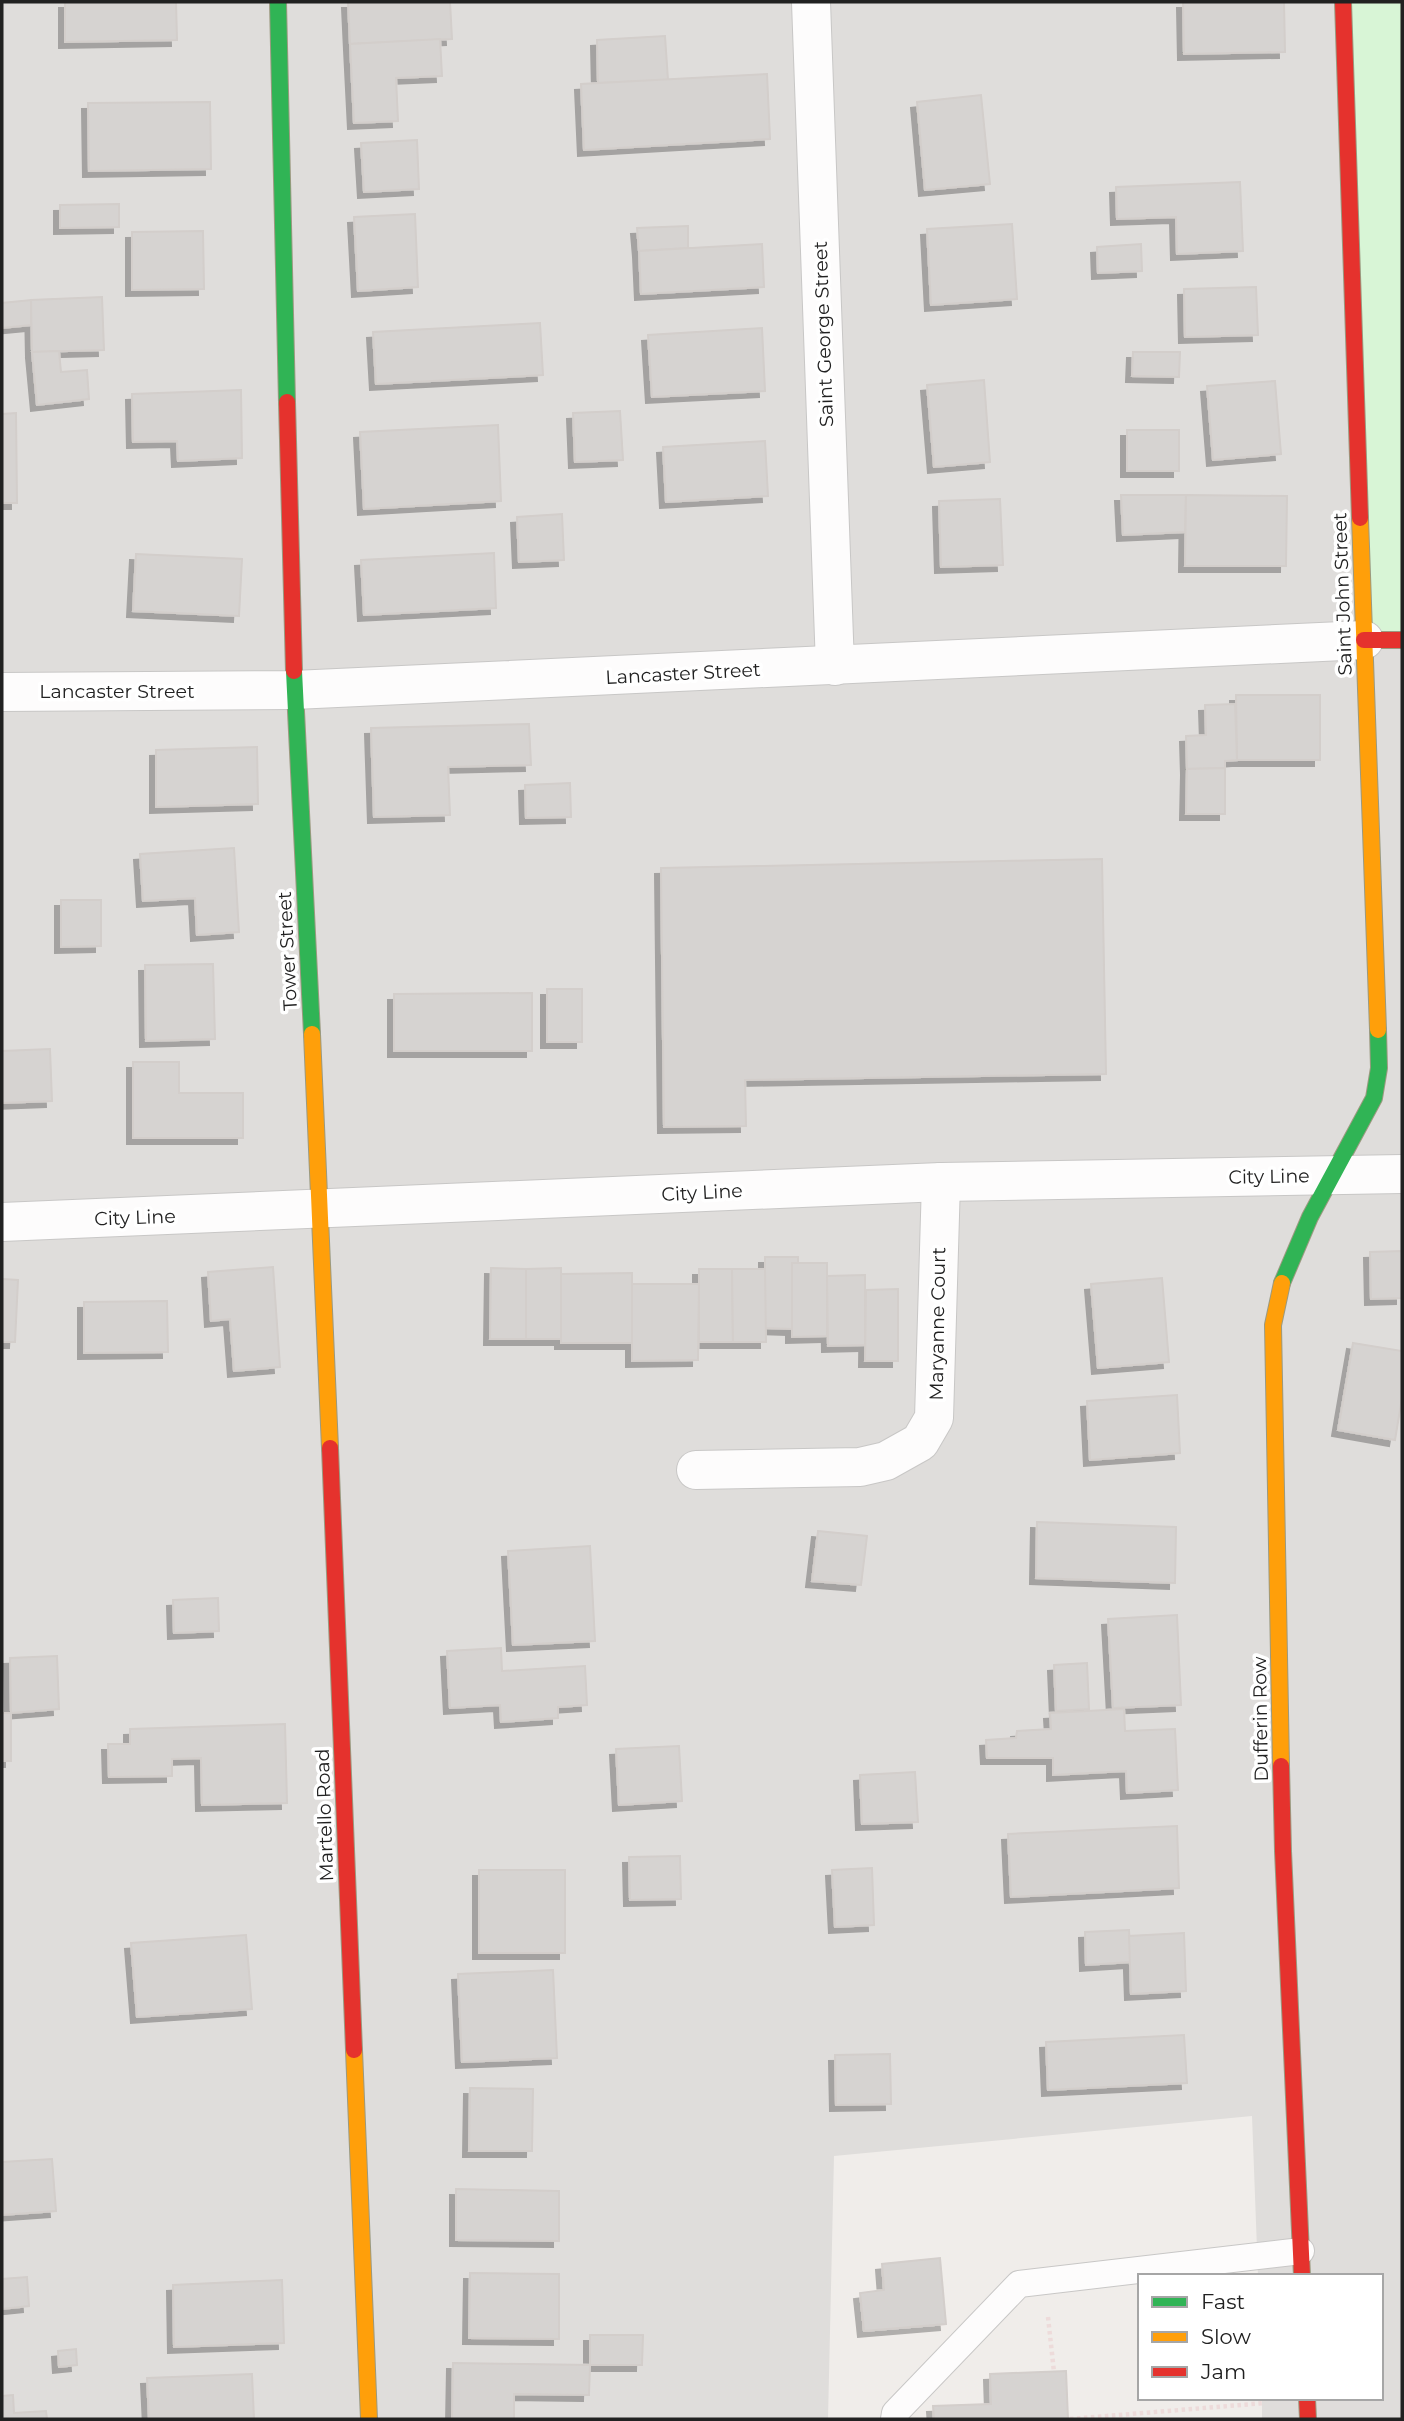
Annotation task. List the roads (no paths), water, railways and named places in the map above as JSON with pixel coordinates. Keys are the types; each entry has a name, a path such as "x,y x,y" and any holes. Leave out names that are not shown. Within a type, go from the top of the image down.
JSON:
{"street":[{"name":"Tower Street","path":"278,2 294,690 321,1209"},
{"name":"Saint George Street","path":"811,2 835,666"},
{"name":"Saint John Street","path":"1333,1175 1368,1111 1377,1089 1379,1068 1343,2"},
{"name":"Lancaster Street","path":"2,692 294,690 1364,640"},
{"path":"1364,640 1402,640"},
{"name":"City Line","path":"2,1222 941,1182 1402,1174"},
{"name":"Dufferin Row","path":"1301,2263 1283,1850 1273,1325 1275,1300 1284,1275 1333,1175"},
{"name":"Maryanne Court","path":"696,1470 860,1467 886,1461 920,1442 934,1418 941,1182"},
{"name":"Martello Road","path":"321,1209 369,2419"},
{"path":"1307,2400 1308,2419"}],"lane":[{"path":"1144,2274 1301,2263"},
{"path":"894,2419 895,2413 1019,2284 1138,2274"}]}
